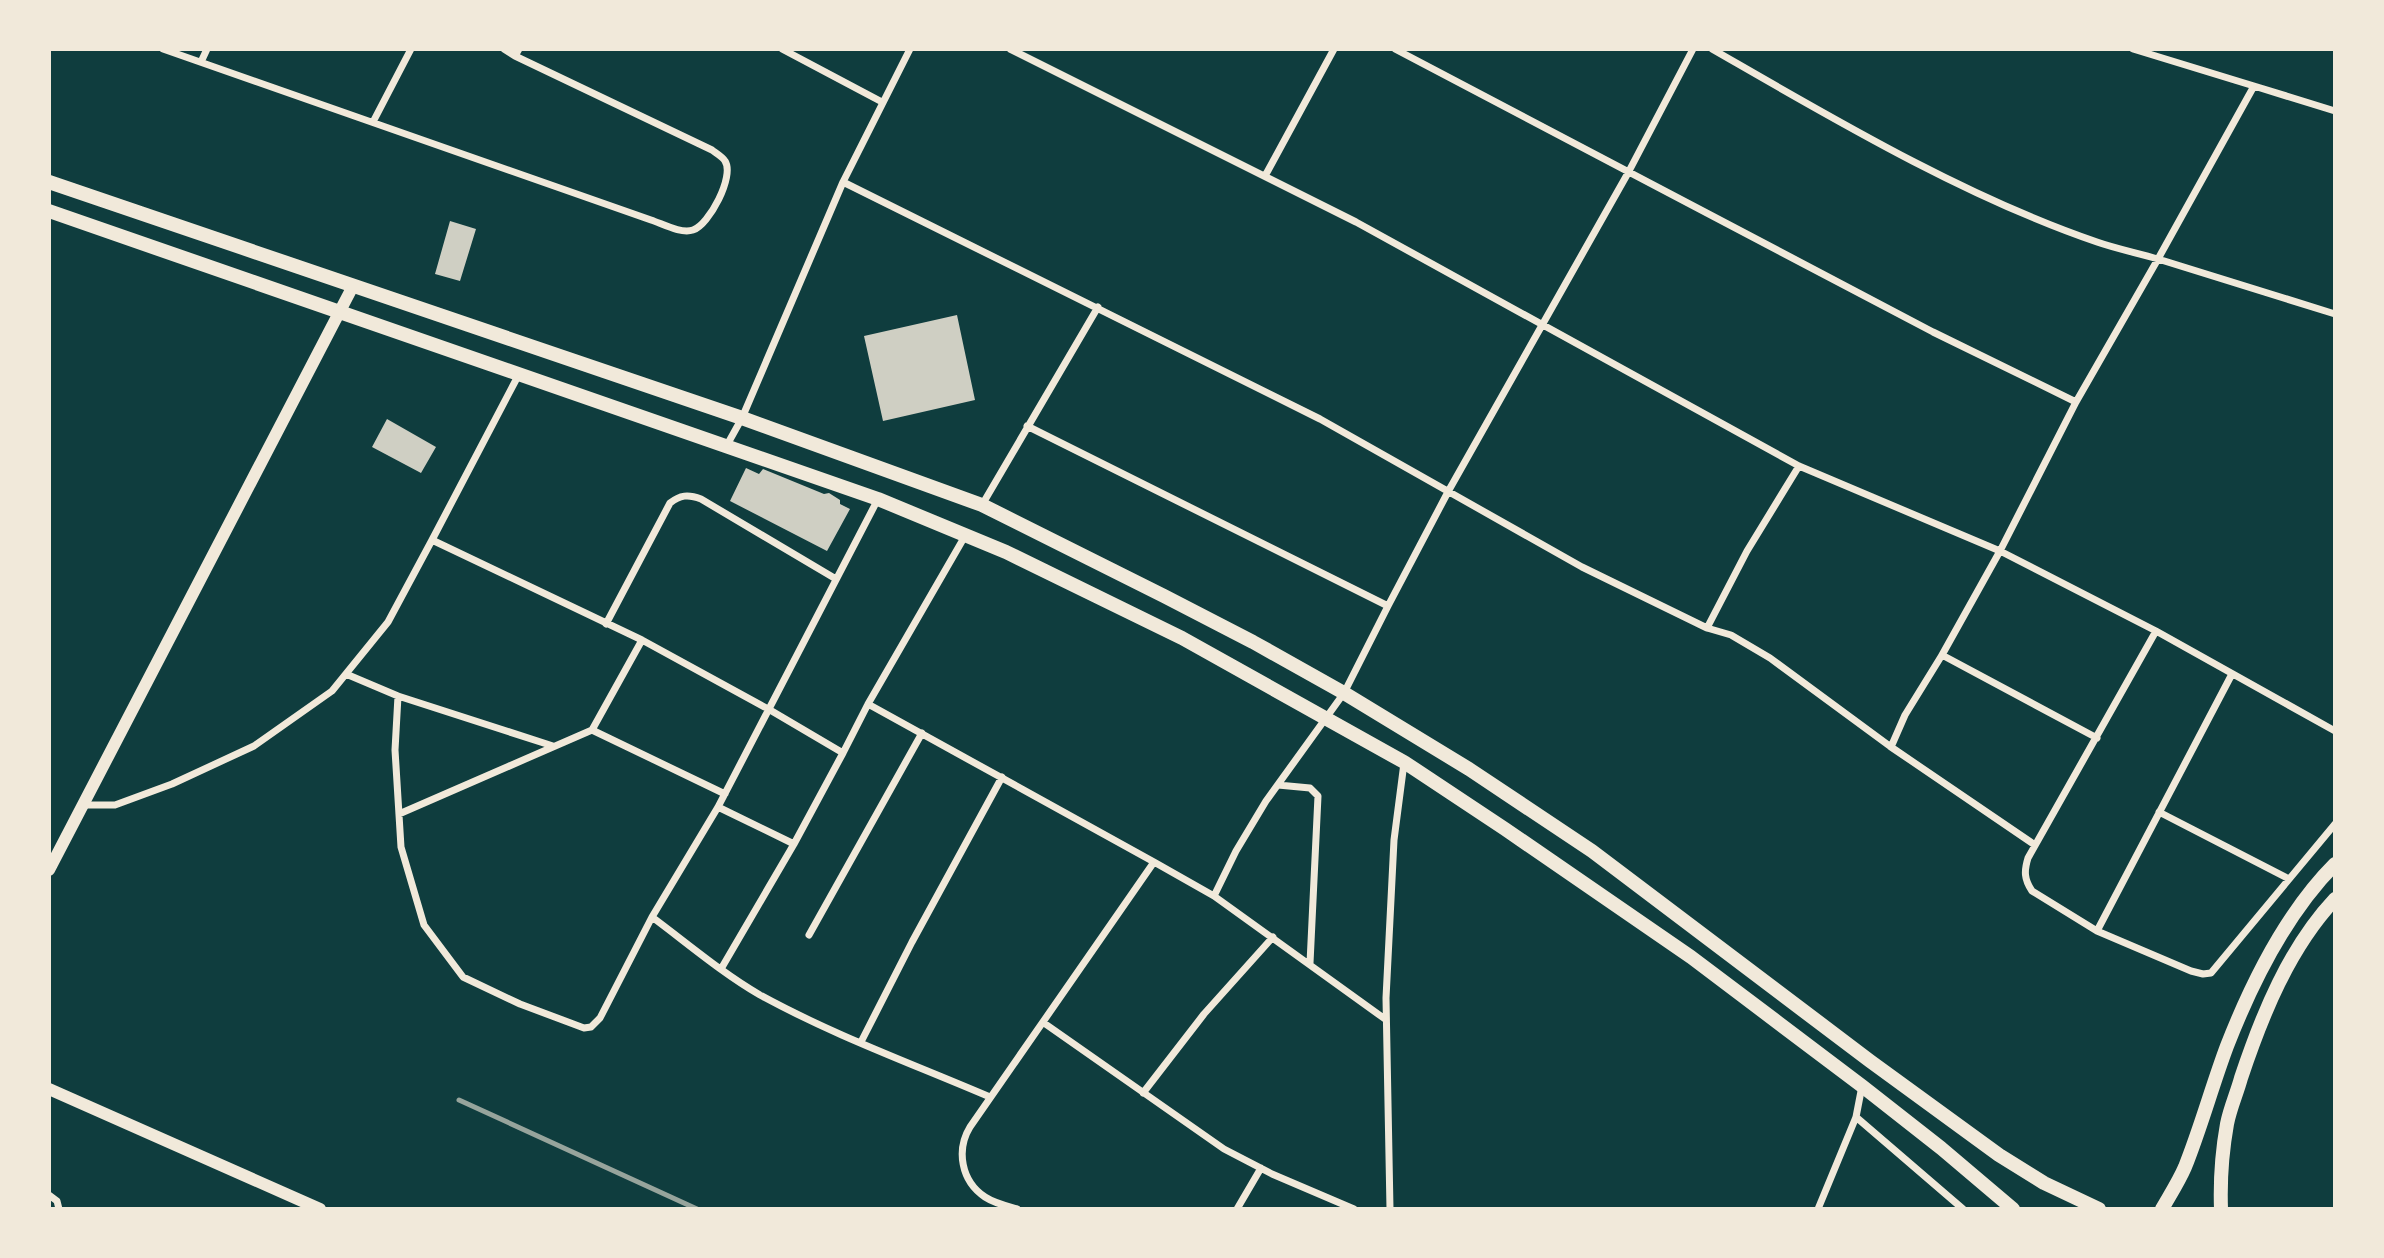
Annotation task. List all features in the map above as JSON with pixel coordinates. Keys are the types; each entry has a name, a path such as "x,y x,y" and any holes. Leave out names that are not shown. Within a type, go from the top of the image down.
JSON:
{"main road":[{"path":"49,182 742,418 982,506 1164,596 1344,693 1469,769 1592,851 1998,1155 2044,1183 2099,1209"},
{"path":"49,211 878,499 1006,552 1182,638 1404,762 1691,957 1862,1086 2013,1209"},
{"path":"2162,1209 2185,1167 2228,1044 2258,978 2309,893 2335,864"},
{"path":"2221,1209 2221,1172 2227,1121 2253,1041 2284,973 2308,932 2335,899"}],"street":[{"path":"163,49 651,220 686,231 699,227 723,190 729,174 725,160 712,150 517,52 504,49"},
{"path":"201,62 207,49"},
{"path":"373,122 411,49"},
{"path":"782,49 882,102"},
{"path":"727,445 742,418 843,182 910,49"},
{"path":"1010,49 1356,222 1799,466 2000,551 2156,631 2335,731"},
{"path":"1265,176 1334,49"},
{"path":"1395,49 1933,332 2076,402"},
{"path":"1214,896 1236,851 1278,785 1344,693 1449,490 1628,173 1693,49"},
{"path":"1712,49 1914,161 2019,211 2097,242 2335,314"},
{"path":"2133,49 2156,52 2335,111"},
{"path":"1891,747 1905,715 2000,551 2076,402 2254,86"},
{"path":"843,182 1320,419 1582,566 1707,628 1731,635 1770,658 1891,747 2035,845"},
{"path":"49,870 353,286"},
{"path":"982,506 1098,307"},
{"path":"82,805 115,805 172,784 254,746 332,691 388,622 518,376"},
{"path":"1027,426 1388,606"},
{"path":"1707,628 1747,551 1799,466"},
{"path":"606,624 670,503 686,495 701,499 836,579"},
{"path":"398,696 395,750 401,847 424,925 463,977 520,1004 584,1028 591,1027 600,1018 652,917 718,807 878,499"},
{"path":"722,969 794,844 868,704 965,536"},
{"path":"432,540 642,640 843,753"},
{"path":"2156,631 2035,845 2024,869 2026,882 2032,891 2097,931 2191,971 2211,973 2335,824"},
{"path":"399,814 592,730 642,640"},
{"path":"1942,655 2097,738"},
{"path":"346,674 398,696 553,747"},
{"path":"2097,931 2232,674"},
{"path":"868,704 1214,896 1385,1019"},
{"path":"592,730 725,794"},
{"path":"809,935 922,733"},
{"path":"1390,1209 1385,1019 1394,840 1404,762"},
{"path":"861,1042 1002,777"},
{"path":"1278,785 1310,788 1318,796 1310,963"},
{"path":"718,807 794,844"},
{"path":"2159,812 2289,879"},
{"path":"1017,1209 986,1197 972,1185 964,1168 962,1140 1154,862"},
{"path":"652,917 759,994 861,1042 990,1097"},
{"path":"1143,1093 1204,1014 1273,937"},
{"path":"1044,1023 1224,1149 1354,1209"},
{"path":"1818,1209 1856,1116 1862,1086"},
{"path":"49,1089 320,1209"},
{"path":"1856,1116 1963,1209"},
{"path":"1237,1209 1261,1168"},
{"path":"49,1195 57,1201 59,1209"}],"building":[{"path":"450,221 476,229 460,281 435,274"},
{"path":"957,315 975,400 883,421 864,336"},
{"path":"387,419 436,447 421,473 372,447"},
{"path":"746,468 759,474 763,469 824,494 829,493 850,509 827,551 730,501"}],"railway":[{"path":"459,1100 697,1209"}]}
